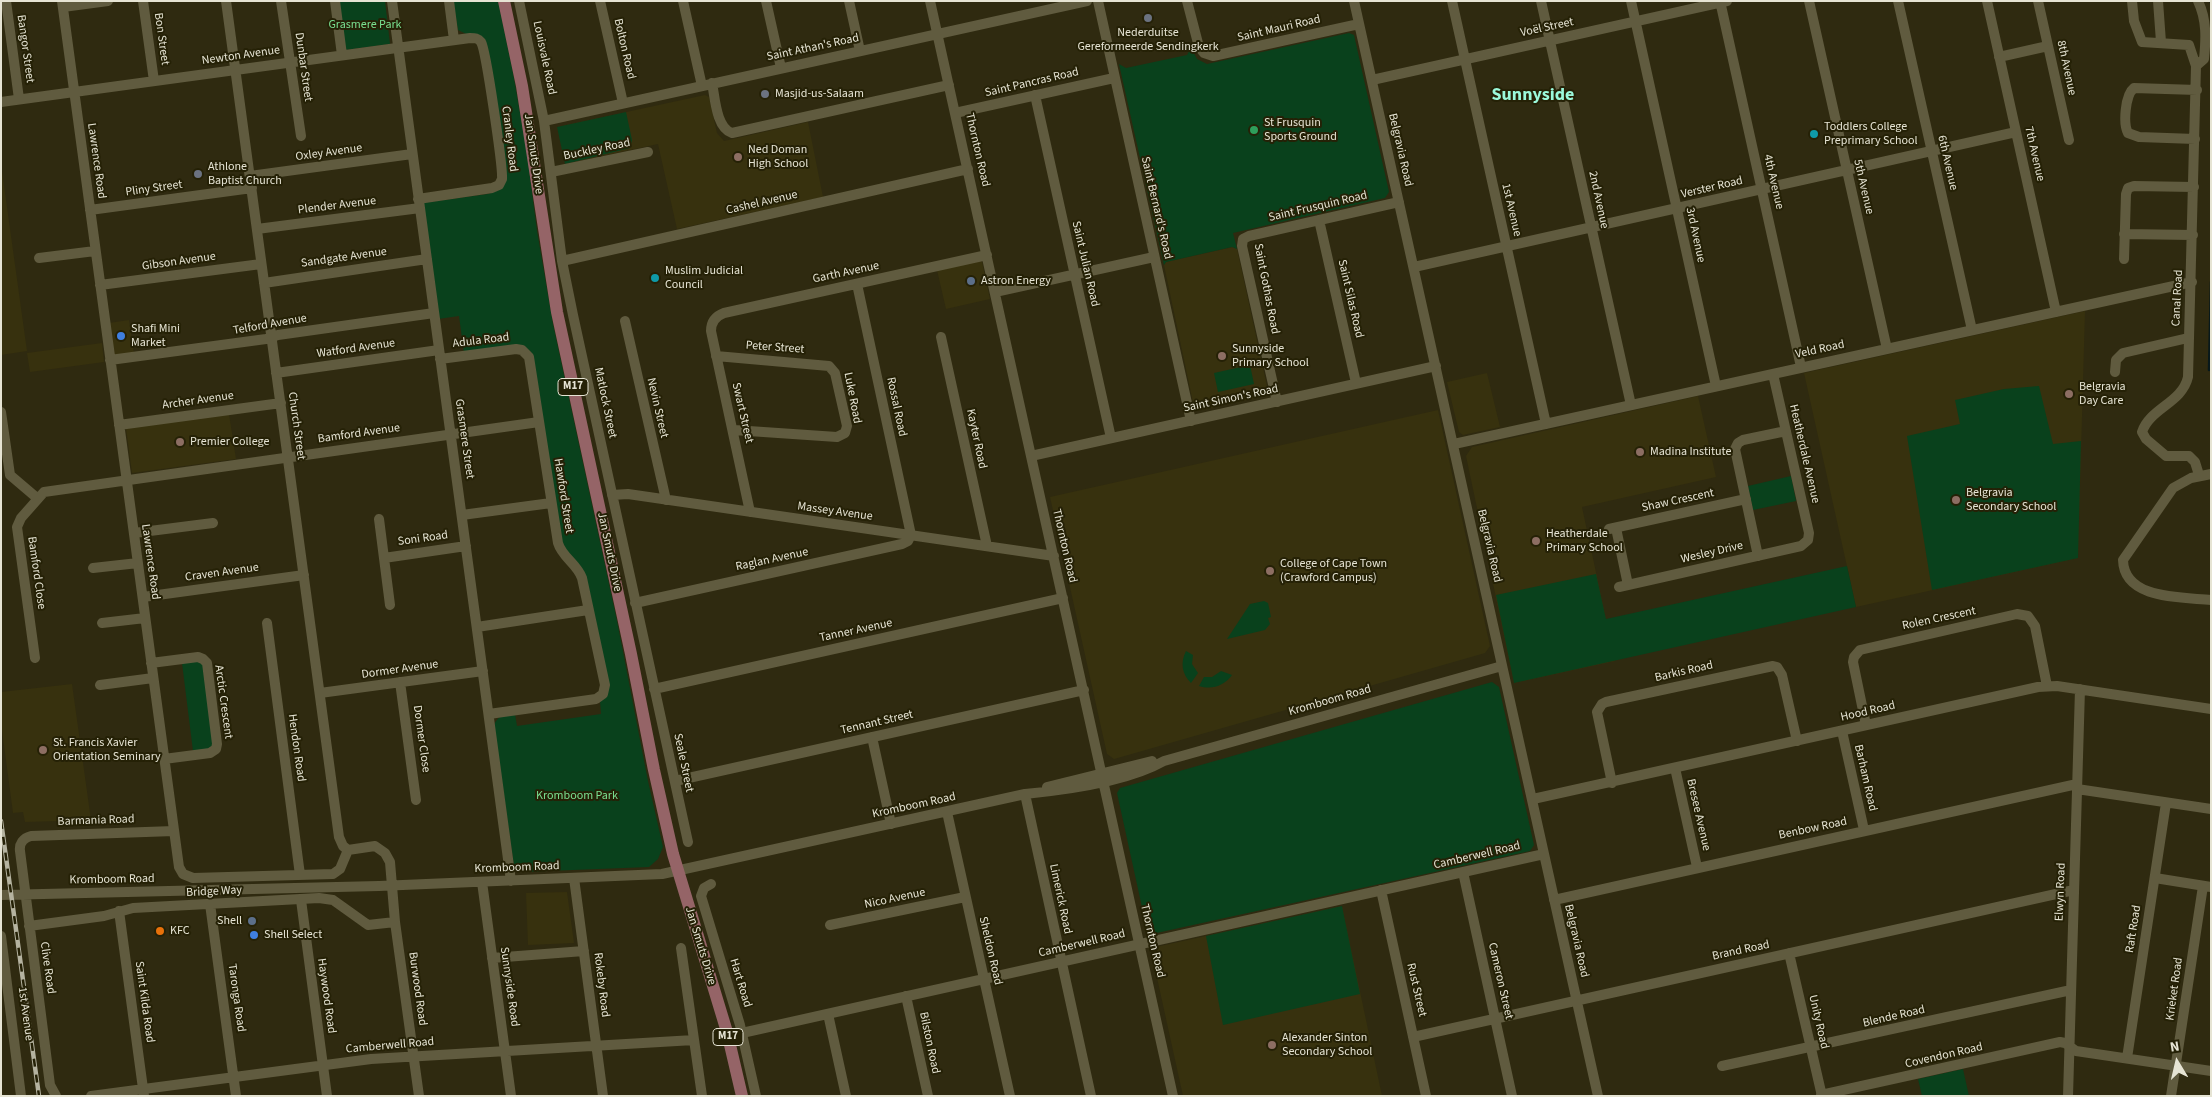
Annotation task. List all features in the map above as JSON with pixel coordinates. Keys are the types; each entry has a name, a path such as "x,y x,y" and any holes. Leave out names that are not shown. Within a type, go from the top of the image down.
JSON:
{"main road":[{"name":"Jan Smuts Drive","path":"504,1 522,86 557,312 629,644 654,770 678,871 727,1032 742,1096"}],"street":[{"name":"Bangor Street","path":"6,1 19,99"},
{"path":"62,4 108,1"},
{"name":"Bon Street","path":"143,1 154,81"},
{"name":"Church Street","path":"226,1 339,837 343,846 348,850"},
{"name":"Dunbar Street","path":"281,1 301,136"},
{"path":"335,1 342,56"},
{"name":"Grasmere Street","path":"392,1 511,881"},
{"path":"449,1 454,40"},
{"name":"Louisvale Road","path":"518,1 544,121"},
{"name":"Bolton Road","path":"600,1 623,103"},
{"path":"683,1 707,85 721,124 726,131 732,133 949,85"},
{"path":"766,1 781,68"},
{"path":"849,1 860,50"},
{"name":"Thornton Road","path":"930,1 1173,1096"},
{"path":"1034,1 1036,13"},
{"name":"Saint Athan's Road","path":"544,121 1087,1"},
{"name":"Saint Bernard's Road","path":"1098,1 1191,421"},
{"name":"Saint Mauri Road","path":"1187,1 1199,47 1204,53 1213,56 1359,24"},
{"name":"Belgravia Road","path":"1354,1 1598,1096"},
{"name":"1st Avenue","path":"1452,1 1546,424"},
{"name":"2nd Avenue","path":"1541,1 1631,405"},
{"name":"3rd Avenue","path":"1630,1 1716,386"},
{"name":"5th Avenue","path":"1809,1 1887,349"},
{"name":"6th Avenue","path":"1898,1 1972,330"},
{"name":"7th Avenue","path":"1987,1 2056,312"},
{"name":"8th Avenue","path":"2038,1 2069,140"},
{"path":"2132,1 2134,21 2140,40 2144,43 2161,42 2189,45 2196,66 2204,60 2206,36 2204,16 2198,1"},
{"path":"2158,1 2161,42"},
{"name":"Voël Street","path":"1372,80 1722,2"},
{"name":"4th Avenue","path":"1722,2 1801,367"},
{"name":"Lawrence Road","path":"62,4 179,867 183,874 189,877 336,873 340,869 348,850"},
{"name":"Newton Avenue","path":"1,102 454,40 473,38 482,44"},
{"name":"Cranley Road","path":"419,203 492,188 499,185 502,180 482,44"},
{"path":"1999,56 2048,46"},
{"name":"Canal Road","path":"2196,66 2197,90 2188,377 2186,386 2172,401 2150,418 2142,432 2146,440 2166,456 2189,456 2195,462 2199,475"},
{"name":"Saint Pancras Road","path":"955,113 1114,78"},
{"path":"2195,139 2139,137 2128,134 2126,122 2129,94 2134,88 2197,90"},
{"name":"Saint Julian Road","path":"1035,95 1111,438"},
{"name":"Matlock Street","path":"544,121 562,261 654,688"},
{"name":"Verster Road","path":"1414,267 2016,132"},
{"name":"Buckley Road","path":"551,172 648,152"},
{"name":"Oxley Avenue","path":"250,176 412,154"},
{"name":"Cashel Avenue","path":"562,261 968,169"},
{"path":"2124,259 2126,194 2130,187 2194,188"},
{"name":"Pliny Street","path":"90,210 252,188"},
{"name":"Saint Frusquin Road","path":"1244,239 1249,236 1399,202"},
{"name":"Plender Avenue","path":"257,229 419,203"},
{"name":"Saint Silas Road","path":"1319,220 1356,383"},
{"path":"2124,234 2193,235"},
{"name":"Saint Gothas Road","path":"1244,239 1242,246 1277,402"},
{"path":"39,258 95,251"},
{"name":"Garth Avenue","path":"713,321 724,313 987,255"},
{"path":"995,292 1154,257"},
{"name":"Sandgate Avenue","path":"264,283 427,259"},
{"name":"Gibson Avenue","path":"100,285 262,264"},
{"name":"Veld Road","path":"1454,444 2192,282"},
{"name":"Rossal Road","path":"856,284 911,535"},
{"name":"Telford Avenue","path":"110,360 434,313"},
{"name":"Nevin Street","path":"625,321 666,500"},
{"name":"Swart Street","path":"713,321 711,331 734,430 750,512"},
{"name":"Kayter Road","path":"941,337 987,546"},
{"path":"2115,372 2116,360 2124,353 2188,338"},
{"name":"Adula Road","path":"440,355 516,349 525,352"},
{"name":"Hawford Street","path":"489,714 593,700 603,694 605,685 581,574 559,547 530,361 525,352"},
{"name":"Watford Avenue","path":"276,373 440,355"},
{"name":"Peter Street","path":"716,356 826,364 832,367"},
{"name":"Saint Simon's Road","path":"1031,456 1436,366"},
{"name":"Luke Road","path":"734,430 837,437 844,433 847,426 832,367"},
{"name":"Heatherdale Avenue","path":"1773,374 1809,533 1808,540"},
{"name":"Archer Avenue","path":"119,425 281,403"},
{"path":"1,412 10,476 37,498"},
{"name":"Bamford Avenue","path":"37,498 50,490 540,422"},
{"path":"1758,556 1735,452 1736,446 1743,440 1786,431"},
{"path":"2211,474 2199,475 2173,488 2126,554 2124,567 2128,579 2146,591 2211,600"},
{"name":"Massey Avenue","path":"612,495 628,494 1054,556"},
{"name":"Bamford Close","path":"35,658 17,527 21,518 37,498"},
{"name":"Shaw Crescent","path":"1623,586 1612,528 1746,500"},
{"path":"462,515 551,503"},
{"name":"Soni Road","path":"380,519 390,606"},
{"path":"134,533 212,523"},
{"name":"Raglan Avenue","path":"635,603 902,544 908,541 911,535"},
{"name":"Wesley Drive","path":"1623,586 1801,546 1808,540"},
{"name":"Soni Road","path":"384,558 466,546"},
{"path":"93,568 138,562"},
{"name":"Craven Avenue","path":"143,597 304,575"},
{"name":"Tanner Avenue","path":"654,688 1063,598"},
{"path":"477,627 588,610"},
{"name":"Rolen Crescent","path":"1866,725 1854,662 1854,657 1860,650 2017,614 2028,616 2034,626 2047,686"},
{"path":"102,623 146,618"},
{"name":"Hendon Road","path":"267,623 300,875"},
{"name":"Arctic Crescent","path":"151,663 198,657 203,659 207,666 217,744 216,749 210,752 164,759"},
{"name":"Kromboom Road","path":"1,895 511,881 638,876 678,871 947,812 1040,789 1103,778 1144,762 1164,761 1502,666"},
{"name":"Barkis Road","path":"1612,782 1597,712 1602,704 1606,702 1773,666 1777,667 1782,675 1797,741"},
{"name":"Dormer Avenue","path":"320,694 483,671"},
{"path":"100,685 153,678"},
{"name":"Dormer Close","path":"400,682 416,800"},
{"name":"Hood Road","path":"1532,799 2047,686 2211,709"},
{"name":"Seale Street","path":"654,688 688,842"},
{"name":"Tennant Street","path":"675,781 1084,690"},
{"name":"Elwyn Road","path":"2068,1096 2080,690"},
{"name":"Barham Road","path":"1842,731 1864,830"},
{"path":"872,737 891,824"},
{"name":"Bresee Avenue","path":"1674,768 1697,867"},
{"name":"Benbow Road","path":"1554,900 1864,830 2077,786 2166,803 2211,809"},
{"name":"Limerick Road","path":"1025,794 1091,1096"},
{"name":"Raft Road","path":"2127,1058 2166,803"},
{"name":"Sheldon Road","path":"947,812 1010,1096"},
{"name":"Barmania Road","path":"22,842 31,836 174,831"},
{"name":"Clive Road","path":"22,842 20,852 50,1085 56,1096"},
{"path":"348,850 371,846 382,850 390,862 392,885"},
{"name":"Camberwell Road","path":"742,1033 1544,854"},
{"name":"Cameron Street","path":"1462,872 1512,1096"},
{"name":"Rokeby Road","path":"574,878 603,1096"},
{"path":"2155,878 2207,887"},
{"name":"Sunnyside Road","path":"482,882 511,1096"},
{"name":"Hart Road","path":"711,884 704,888 701,896 742,1033 756,1096"},
{"name":"Burwood Road","path":"392,885 395,922 419,1096"},
{"name":"Krieket Road","path":"2171,1096 2207,887"},
{"name":"Rust Street","path":"1380,890 1426,1096"},
{"name":"Brand Road","path":"1413,1037 2074,890"},
{"name":"Nico Avenue","path":"830,925 965,896"},
{"name":"Bridge Way","path":"29,926 104,916 133,908 319,898 332,900 368,925 395,922"},
{"name":"Haywood Road","path":"301,900 327,1096"},
{"name":"Taronga Road","path":"210,904 236,1096"},
{"name":"Saint Kilda Road","path":"119,911 143,1092"},
{"name":"1st Avenue","path":"1,936 22,1096"},
{"path":"681,948 702,1096"},
{"path":"492,958 584,952"},
{"name":"Unity Road","path":"1789,953 1822,1096"},
{"name":"Blende Road","path":"1722,1066 2071,990"},
{"name":"Bilston Road","path":"906,996 928,1096"},
{"path":"828,1014 846,1096"},
{"name":"Camberwell Road","path":"91,1096 143,1092 234,1076 323,1064 414,1055 694,1040"},
{"name":"Covendon Road","path":"1822,1096 2060,1042 2065,1043 2074,1051 2211,1072"}],"shaded area":[{"name":"Ned Doman High School","path":"705,95 709,97 717,133 724,141 808,122 823,197 677,229 658,144 565,164 557,127"},
{"path":"1,164 27,351 1,355"},
{"name":"Sunnyside Primary School","path":"1233,247 1237,249 1268,391 1265,396 1197,411 1194,407 1164,265 1166,262"},
{"path":"982,262 990,299 946,309 937,270"},
{"name":"Belgravia Secondary School","path":"2085,311 2078,558 1856,607 1804,373"},
{"name":"Shafi Mini Market","path":"129,320 134,354 114,355 109,323"},
{"path":"102,343 104,362 30,372 27,353"},
{"path":"1487,373 1500,427 1463,435 1459,432 1447,382"},
{"name":"Heatherdale Primary School","path":"1698,396 1716,477 1582,507 1615,661 1514,683 1466,456 1472,447"},
{"name":"College of Cape Town (Crawford Campus)","path":"1438,410 1490,646 1485,653 1114,759 1107,754 1050,497"},
{"name":"Premier College","path":"229,414 236,459 132,473 126,428"},
{"name":"St. Francis Xavier Orientation Seminary","path":"72,684 91,820 25,822 23,812 13,813 1,723 1,692"},
{"path":"567,892 574,943 528,945 526,893"},
{"name":"Alexander Sinton Secondary School","path":"1342,906 1382,1096 1183,1096 1152,955 1156,947"}],"green space":[{"name":"Grasmere Park","path":"338,1 385,1 390,44 345,50"},
{"name":"Kromboom Park","path":"453,1 498,1 526,147 537,231 553,324 617,621 648,781 663,847 658,859 649,867 522,872 514,866 494,726 495,722 502,716 515,714 517,726 601,714 600,701 603,699 586,580 563,548 531,352 525,347 464,353 459,316 438,319 422,203 488,194 501,189 485,43 458,30"},
{"name":"St Frusquin Sports Ground","path":"1349,33 1354,35 1389,192 1385,198 1233,233 1237,249 1232,247 1166,262 1164,265 1119,64 1126,68 1187,55 1191,48 1197,59 1207,64"},
{"path":"626,112 632,140 630,148 565,164 557,127"},
{"path":"1250,365 1254,384 1218,392 1214,373"},
{"path":"2039,386 2053,444 2081,441 2078,558 1932,590 1907,436 1960,424 1955,400 2004,389"},
{"path":"1791,476 1796,501 1753,510 1748,486"},
{"path":"1847,566 1856,607 1514,683 1496,595 1596,574 1606,619"},
{"path":"1264,601 1268,603 1271,617 1268,618 1270,624 1265,630 1227,639 1250,604"},
{"path":"1186,651 1193,655 1192,664 1198,673 1191,683 1183,668"},
{"path":"197,661 203,664 213,745 209,749 193,751 182,663"},
{"path":"1221,671 1232,675 1225,682 1217,686 1209,688 1199,686 1204,677 1212,677"},
{"path":"1492,682 1499,687 1534,845 1530,851 1152,934 1147,930 1117,793 1120,788"},
{"path":"1342,906 1360,994 1223,1025 1206,936"},
{"path":"1963,1069 1969,1096 1922,1096 1918,1079"}],"waterway":[{"path":"2209,370 2211,282"}],"railway":[{"path":"1,821 39,1096"}],"place":[{"name":"Nederduitse Gereformeerde Sendingkerk","path":"1148,18"},
{"name":"Masjid-us-Salaam","path":"765,94"},
{"name":"St Frusquin Sports Ground","path":"1254,130"},
{"name":"Toddlers College Preprimary School","path":"1814,134"},
{"name":"Ned Doman High School","path":"738,157"},
{"name":"Athlone Baptist Church","path":"198,174"},
{"name":"Muslim Judicial Council","path":"655,278"},
{"name":"Astron Energy","path":"971,281"},
{"name":"Shafi Mini Market","path":"121,336"},
{"name":"Sunnyside Primary School","path":"1222,356"},
{"name":"Belgravia Day Care","path":"2069,394"},
{"name":"Premier College","path":"180,442"},
{"name":"Madina Institute","path":"1640,452"},
{"name":"Belgravia Secondary School","path":"1956,500"},
{"name":"Heatherdale Primary School","path":"1536,541"},
{"name":"College of Cape Town (Crawford Campus)","path":"1270,571"},
{"name":"St. Francis Xavier Orientation Seminary","path":"43,750"},
{"name":"Shell","path":"252,921"},
{"name":"KFC","path":"160,931"},
{"name":"Shell Select","path":"254,935"},
{"name":"Alexander Sinton Secondary School","path":"1272,1045"}],"district":[{"name":"Sunnyside","path":"1533,96"}]}
